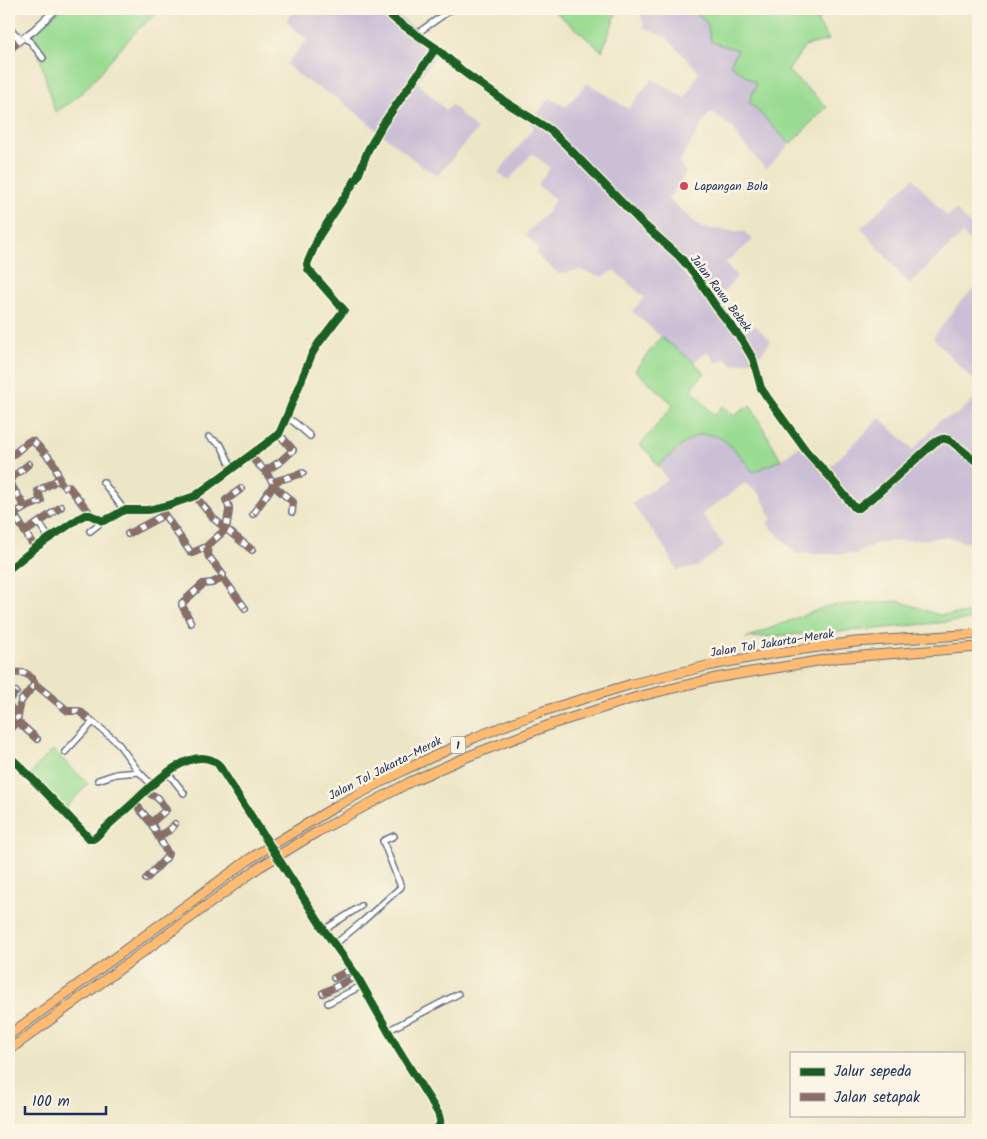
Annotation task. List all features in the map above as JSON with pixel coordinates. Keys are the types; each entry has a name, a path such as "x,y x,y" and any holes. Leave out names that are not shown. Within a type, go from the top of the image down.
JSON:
{"highway":[{"name":"Jalan Tol Jakarta–Merak","path":"9,1035 251,858 338,805 404,770 476,737 540,712 632,684 707,666 775,653 855,642 978,634"},
{"name":"Jalan Tol Jakarta–Merak","path":"9,1050 258,868 317,832 412,781 469,756 561,721 637,697 715,678 836,658 978,647"}],"street":[{"path":"9,50 56,9"},
{"name":"Jalan Rawa Bebek","path":"383,9 436,48 465,73 550,130 642,223 687,264 715,306 742,340 753,359 763,392 807,452 855,508 859,508 872,498 935,442 941,439 951,440 978,463"},
{"path":"416,34 452,9"},
{"path":"9,29 18,37 29,40 43,58"},
{"path":"90,531 103,521 124,510 148,510 177,503 195,496 279,434 312,354 344,310 308,269 307,264 319,236 358,176 368,150 383,124 436,48"},
{"path":"286,418 294,422 310,436"},
{"path":"265,471 280,462 294,450 279,434"},
{"path":"209,437 220,445 232,468"},
{"path":"9,458 28,442 32,441 54,464 59,479 64,486 69,487 93,516"},
{"path":"250,456 265,471 273,484 293,502 292,512"},
{"path":"24,508 9,481 29,464"},
{"path":"253,514 273,484 302,473"},
{"path":"14,514 41,501 38,491 59,479"},
{"path":"103,482 124,510"},
{"path":"159,507 191,553 206,547 226,529 230,511 226,500 241,489"},
{"path":"195,496 214,519 252,550"},
{"path":"9,506 35,548"},
{"path":"25,532 61,507"},
{"path":"9,569 35,548 81,517 88,515 103,521"},
{"path":"128,534 164,515"},
{"path":"39,523 49,538"},
{"path":"206,547 223,578 245,608"},
{"path":"191,622 182,603 203,584 212,583 223,578"},
{"path":"9,671 11,673 26,672 31,676 35,684 68,711 79,710 116,742 139,772 152,785"},
{"path":"9,730 17,718 21,702 35,684"},
{"path":"9,698 16,692"},
{"path":"9,706 17,718 37,739"},
{"path":"65,752 93,722"},
{"path":"9,756 90,839 96,837 152,785 183,763 204,758 218,764 324,930 363,985 387,1031 438,1113 441,1123 435,1130"},
{"path":"98,780 116,774 139,772"},
{"path":"168,773 184,792"},
{"path":"145,791 158,798 166,810 151,823"},
{"path":"134,802 151,823 167,851 167,856 146,878"},
{"path":"159,836 171,830 175,824"},
{"path":"334,945 401,887 382,841 394,836"},
{"path":"324,930 362,906"},
{"path":"334,978 352,969"},
{"path":"323,993 357,976"},
{"path":"328,1003 363,985"},
{"path":"387,1031 458,994"}],"shaded area":[{"path":"295,9 390,9 441,48 417,82 446,110 452,105 477,130 438,175 423,167 340,100 303,79 286,64 307,40 286,21"},
{"path":"640,9 692,9 707,23 711,42 738,50 756,84 749,102 790,144 766,169 740,140 734,128 710,112 679,162 686,173 668,199 702,228 745,232 753,240 725,263 737,277 718,298 739,332 756,326 771,341 756,360 732,365 726,359 716,363 708,351 694,362 661,337 632,311 645,298 614,270 604,276 594,275 581,270 559,274 536,255 538,248 525,235 548,212 555,199 537,185 550,168 532,153 509,180 498,173 534,127 530,123 550,98 566,107 587,83 628,109 652,79 685,98 699,72 667,38 644,28"},
{"path":"913,178 947,217 956,210 978,233 978,250 963,234 909,284 861,228"},
{"path":"978,285 978,385 933,338 959,303"},
{"path":"978,396 978,550 973,544 946,537 877,543 855,554 796,554 767,523 772,519 760,494 745,483 702,514 724,546 696,567 677,570 665,548 632,504 667,479 658,466 697,435 712,434 733,448 753,472 781,460 803,444 827,470 880,418 913,450 940,420 956,415"}],"green space":[{"path":"61,9 162,9 137,30 84,91 55,112 33,33"},
{"path":"552,9 618,9 602,51"},
{"path":"692,9 828,9 829,11 817,21 829,40 805,46 788,71 827,107 790,144 749,102 756,84 730,64 738,50 711,42 707,23"},
{"path":"661,337 694,362 705,374 691,388 714,416 723,406 734,416 750,405 781,460 753,472 730,445 715,436 707,434 698,435 658,466 650,454 640,445 674,405 635,370"},
{"path":"899,601 939,615 978,613 978,619 746,638 827,606"},
{"path":"53,750 88,784 64,809 30,775"}],"marked path":[{"path":"9,50 23,38"},
{"path":"265,471 280,462 293,450 279,434"},
{"path":"9,458 28,442 34,442 53,463 60,482 64,486 69,487 93,516"},
{"path":"250,456 265,471 274,484 253,514"},
{"path":"9,480 29,464"},
{"path":"273,482 303,473"},
{"path":"24,508 41,501 38,491 59,479"},
{"path":"9,482 24,508 14,514 35,548"},
{"path":"274,486 293,502 292,512"},
{"path":"206,547 226,529 229,511 226,500 241,489"},
{"path":"195,496 214,519 252,550"},
{"path":"25,532 61,507"},
{"path":"159,507 191,553 206,547 209,557 223,575 223,578 212,583 203,584 182,603 191,623"},
{"path":"128,534 164,515"},
{"path":"223,578 245,608"},
{"path":"9,671 11,673 28,674 35,684"},
{"path":"9,730 17,721 21,701 35,684 68,711 79,711 93,722"},
{"path":"9,699 16,692"},
{"path":"9,706 18,716"},
{"path":"17,721 37,739"},
{"path":"145,791 158,798 166,810 151,823"},
{"path":"134,802 151,823 168,854 146,879"},
{"path":"159,836 171,829 175,824"},
{"path":"334,978 352,969"},
{"path":"323,993 357,976"}],"cycle path":[{"path":"383,9 436,48 465,73 507,103 550,130 642,223 679,256 694,273 715,305 742,340 753,359 761,388 767,397 807,452 855,508 859,508 878,493 935,442 941,439 951,441 978,463"},
{"path":"9,569 35,548 85,515 90,515 103,521 124,510 148,510 195,496 279,434 312,354 344,310 308,269 307,264 319,236 358,176 368,150 383,124 436,48"},
{"path":"9,756 90,839 96,837 172,769 196,758 208,759 218,764 324,930 357,976 397,1047 438,1113 440,1123 435,1130"}],"place":[{"name":"Lapangan Bola","path":"684,186"}]}
